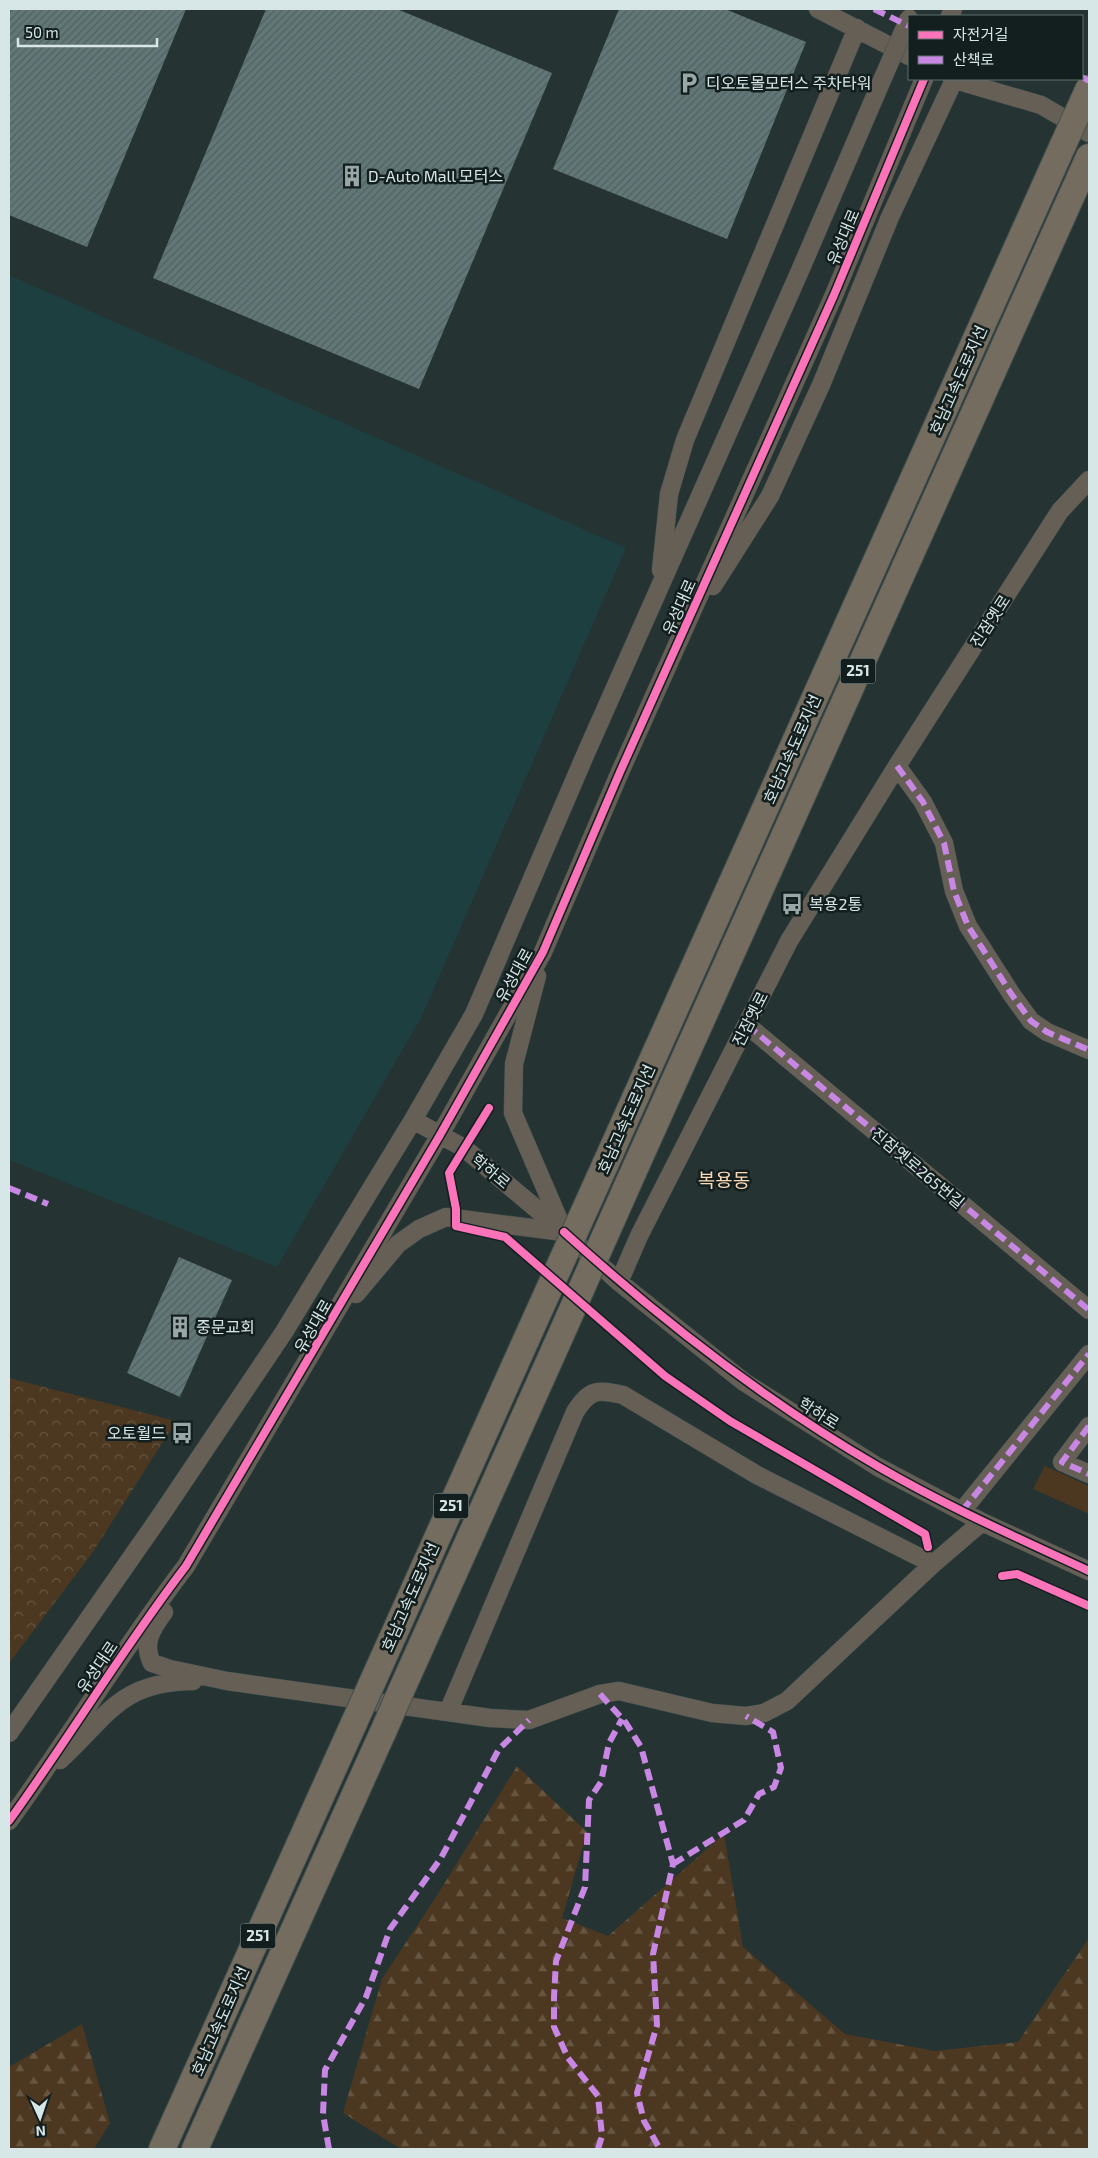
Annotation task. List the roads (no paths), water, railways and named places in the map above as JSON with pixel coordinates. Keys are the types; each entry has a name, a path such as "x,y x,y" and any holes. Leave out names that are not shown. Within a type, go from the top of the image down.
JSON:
{"highway":[{"name":"호남고속도로지선","path":"162,2149 1089,88"},
{"name":"호남고속도로지선","path":"196,2149 1089,158"}],"street":[{"path":"818,9 908,55"},
{"name":"유성대로","path":"9,1734 161,1515 284,1332 413,1120 474,1014 908,22"},
{"path":"659,588 670,494 685,440 857,28"},
{"name":"유성대로","path":"9,1821 144,1621 186,1566 324,1335 543,952 834,295 924,80"},
{"path":"680,640 770,496 821,385 890,217 953,80"},
{"path":"956,80 1041,105 1089,133"},
{"name":"진잠옛로","path":"619,1282 639,1236 788,941 1060,511 1089,480"},
{"path":"897,766 923,802 944,843 954,891 968,926 1012,995 1031,1021 1047,1032 1089,1050"},
{"path":"543,952 514,1064 513,1113 564,1232"},
{"name":"진잠옛로265번길","path":"747,1025 1089,1310"},
{"name":"학하로","path":"413,1120 464,1148 564,1232 619,1282 744,1382 878,1467 982,1522 1089,1571"},
{"path":"324,1335 398,1244 419,1229 446,1217 564,1232"},
{"path":"962,1511 1089,1354"},
{"path":"448,1712 575,1412 585,1397 593,1392 608,1391 623,1395 756,1475 933,1564"},
{"path":"1089,1426 1062,1462 1089,1474"},
{"path":"186,1566 171,1602 153,1627 147,1653 152,1663 170,1669 227,1681 490,1718 529,1720 600,1694 619,1690 712,1713 746,1716 764,1713 787,1700 933,1564 982,1522"},
{"path":"39,1779 81,1741 116,1703 138,1690 165,1682 227,1681"}],"place":[{"name":"디오토몰모터스 주차타워","path":"689,83"},
{"name":"D-Auto Mall 모터스","path":"352,176"},
{"name":"복용2통","path":"792,904"},
{"name":"중문교회","path":"180,1327"},
{"name":"오토월드","path":"182,1433"}],"district":[{"name":"복용동","path":"724,1180"}]}
